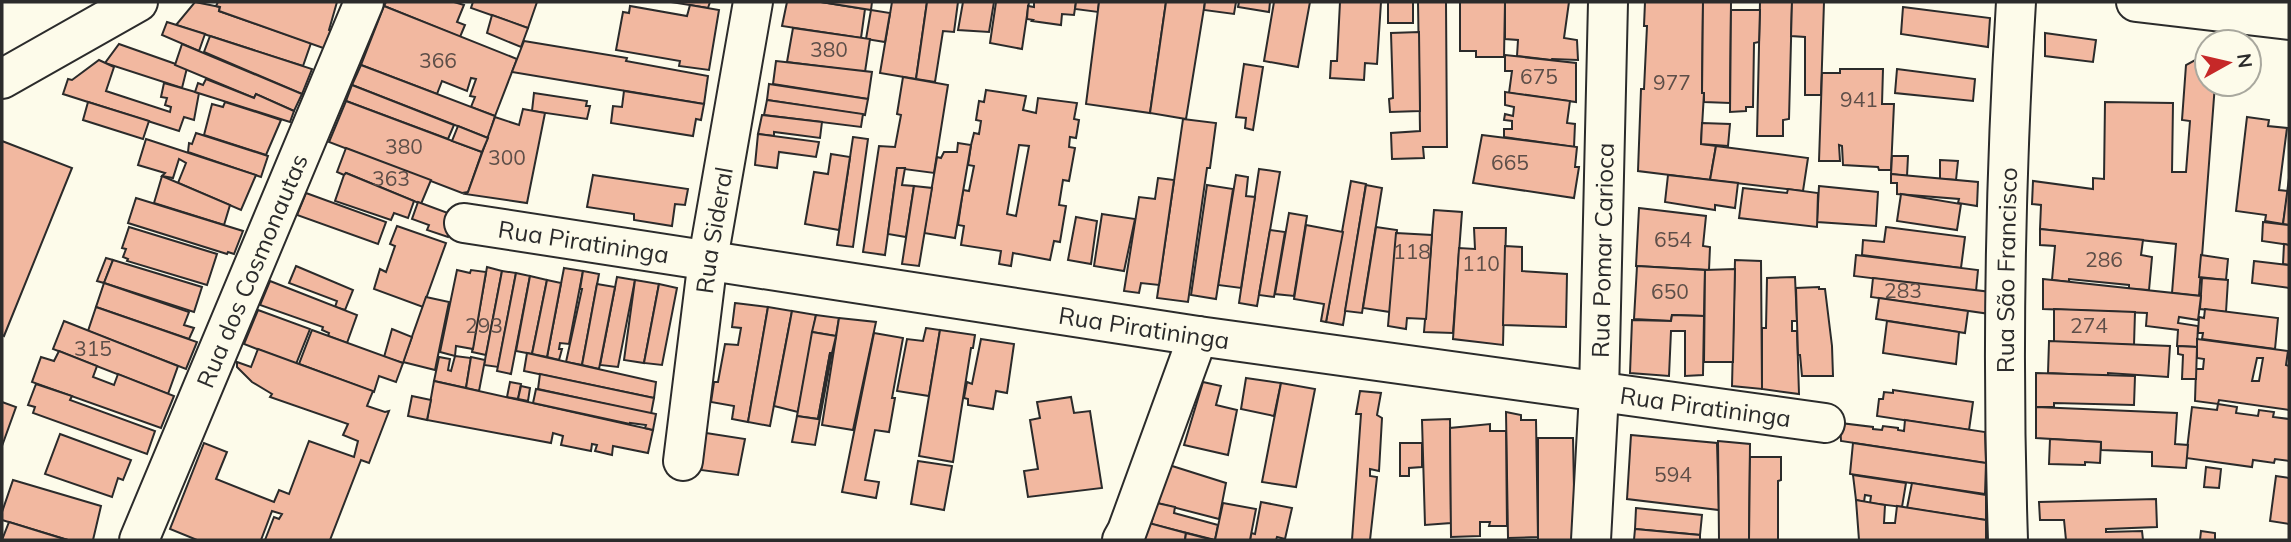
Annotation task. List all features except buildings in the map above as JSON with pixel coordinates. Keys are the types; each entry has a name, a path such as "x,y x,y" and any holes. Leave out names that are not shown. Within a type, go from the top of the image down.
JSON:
{"street":[{"path":"2,79 138,2"},
{"name":"Rua dos Cosmonautas","path":"139,540 364,2"},
{"name":"Rua Sideral","path":"683,461 708,259 753,2"},
{"name":"Rua Pomar Carioca","path":"1591,540 1599,393 1608,2"},
{"name":"Rua São Francisco","path":"2008,540 2004,411 2007,137 2016,2"},
{"path":"2136,2 2289,20"},
{"name":"Rua Piratininga","path":"464,223 1198,336 1825,423"},
{"path":"1122,540 1198,336"}]}
